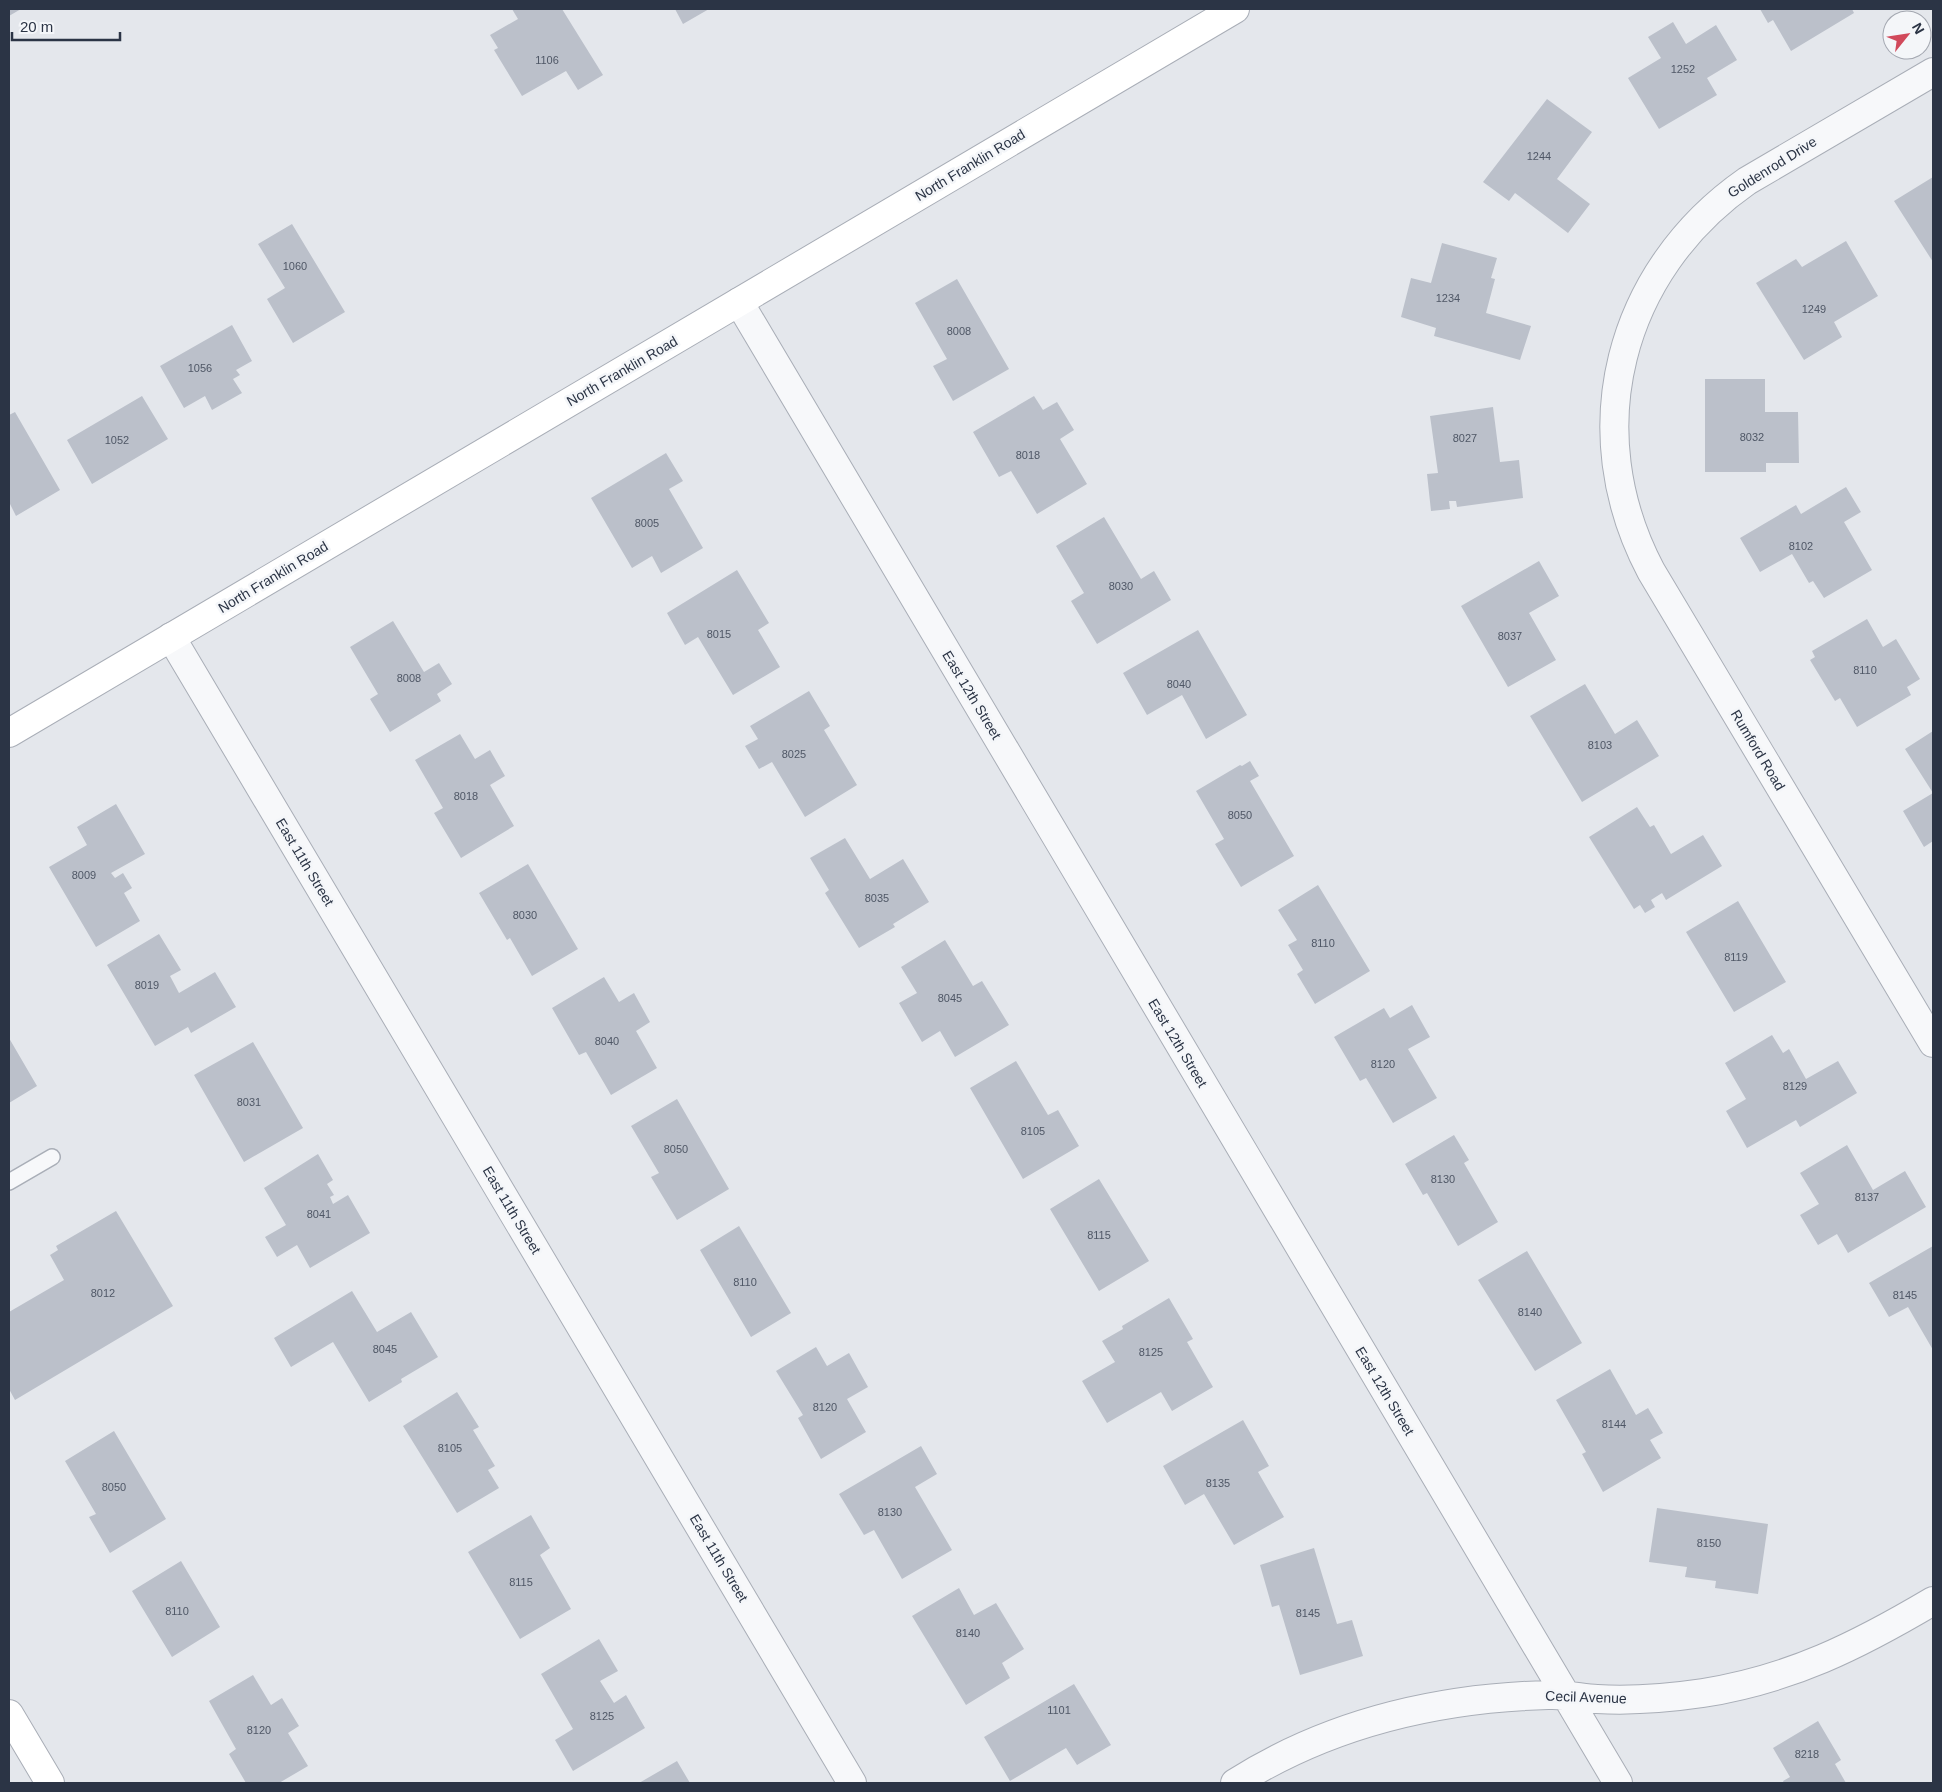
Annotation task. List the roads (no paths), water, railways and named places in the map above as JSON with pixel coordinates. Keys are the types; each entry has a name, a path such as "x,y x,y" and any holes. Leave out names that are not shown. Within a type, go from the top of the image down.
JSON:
{"main road":[{"name":"North Franklin Road","path":"9,733 1235,9"},
{"path":"9,1714 50,1783"}],"street":[{"name":"Goldenrod Drive","path":"1614,444 1614,411 1619,377 1626,344 1638,311 1662,265 1694,225 1718,201 1747,180 1933,72"},
{"name":"East 12th Street","path":"739,302 1618,1783"},
{"name":"Rumford Road","path":"1614,444 1626,509 1643,556 1933,1043"},
{"name":"East 11th Street","path":"171,637 852,1783"},
{"name":"Cecil Avenue","path":"1235,1783 1308,1744 1354,1727 1435,1705 1484,1698 1517,1696 1633,1699 1701,1693 1735,1687 1785,1673 1849,1648 1933,1601"}],"lane":[{"path":"9,1182 52,1157"}]}
